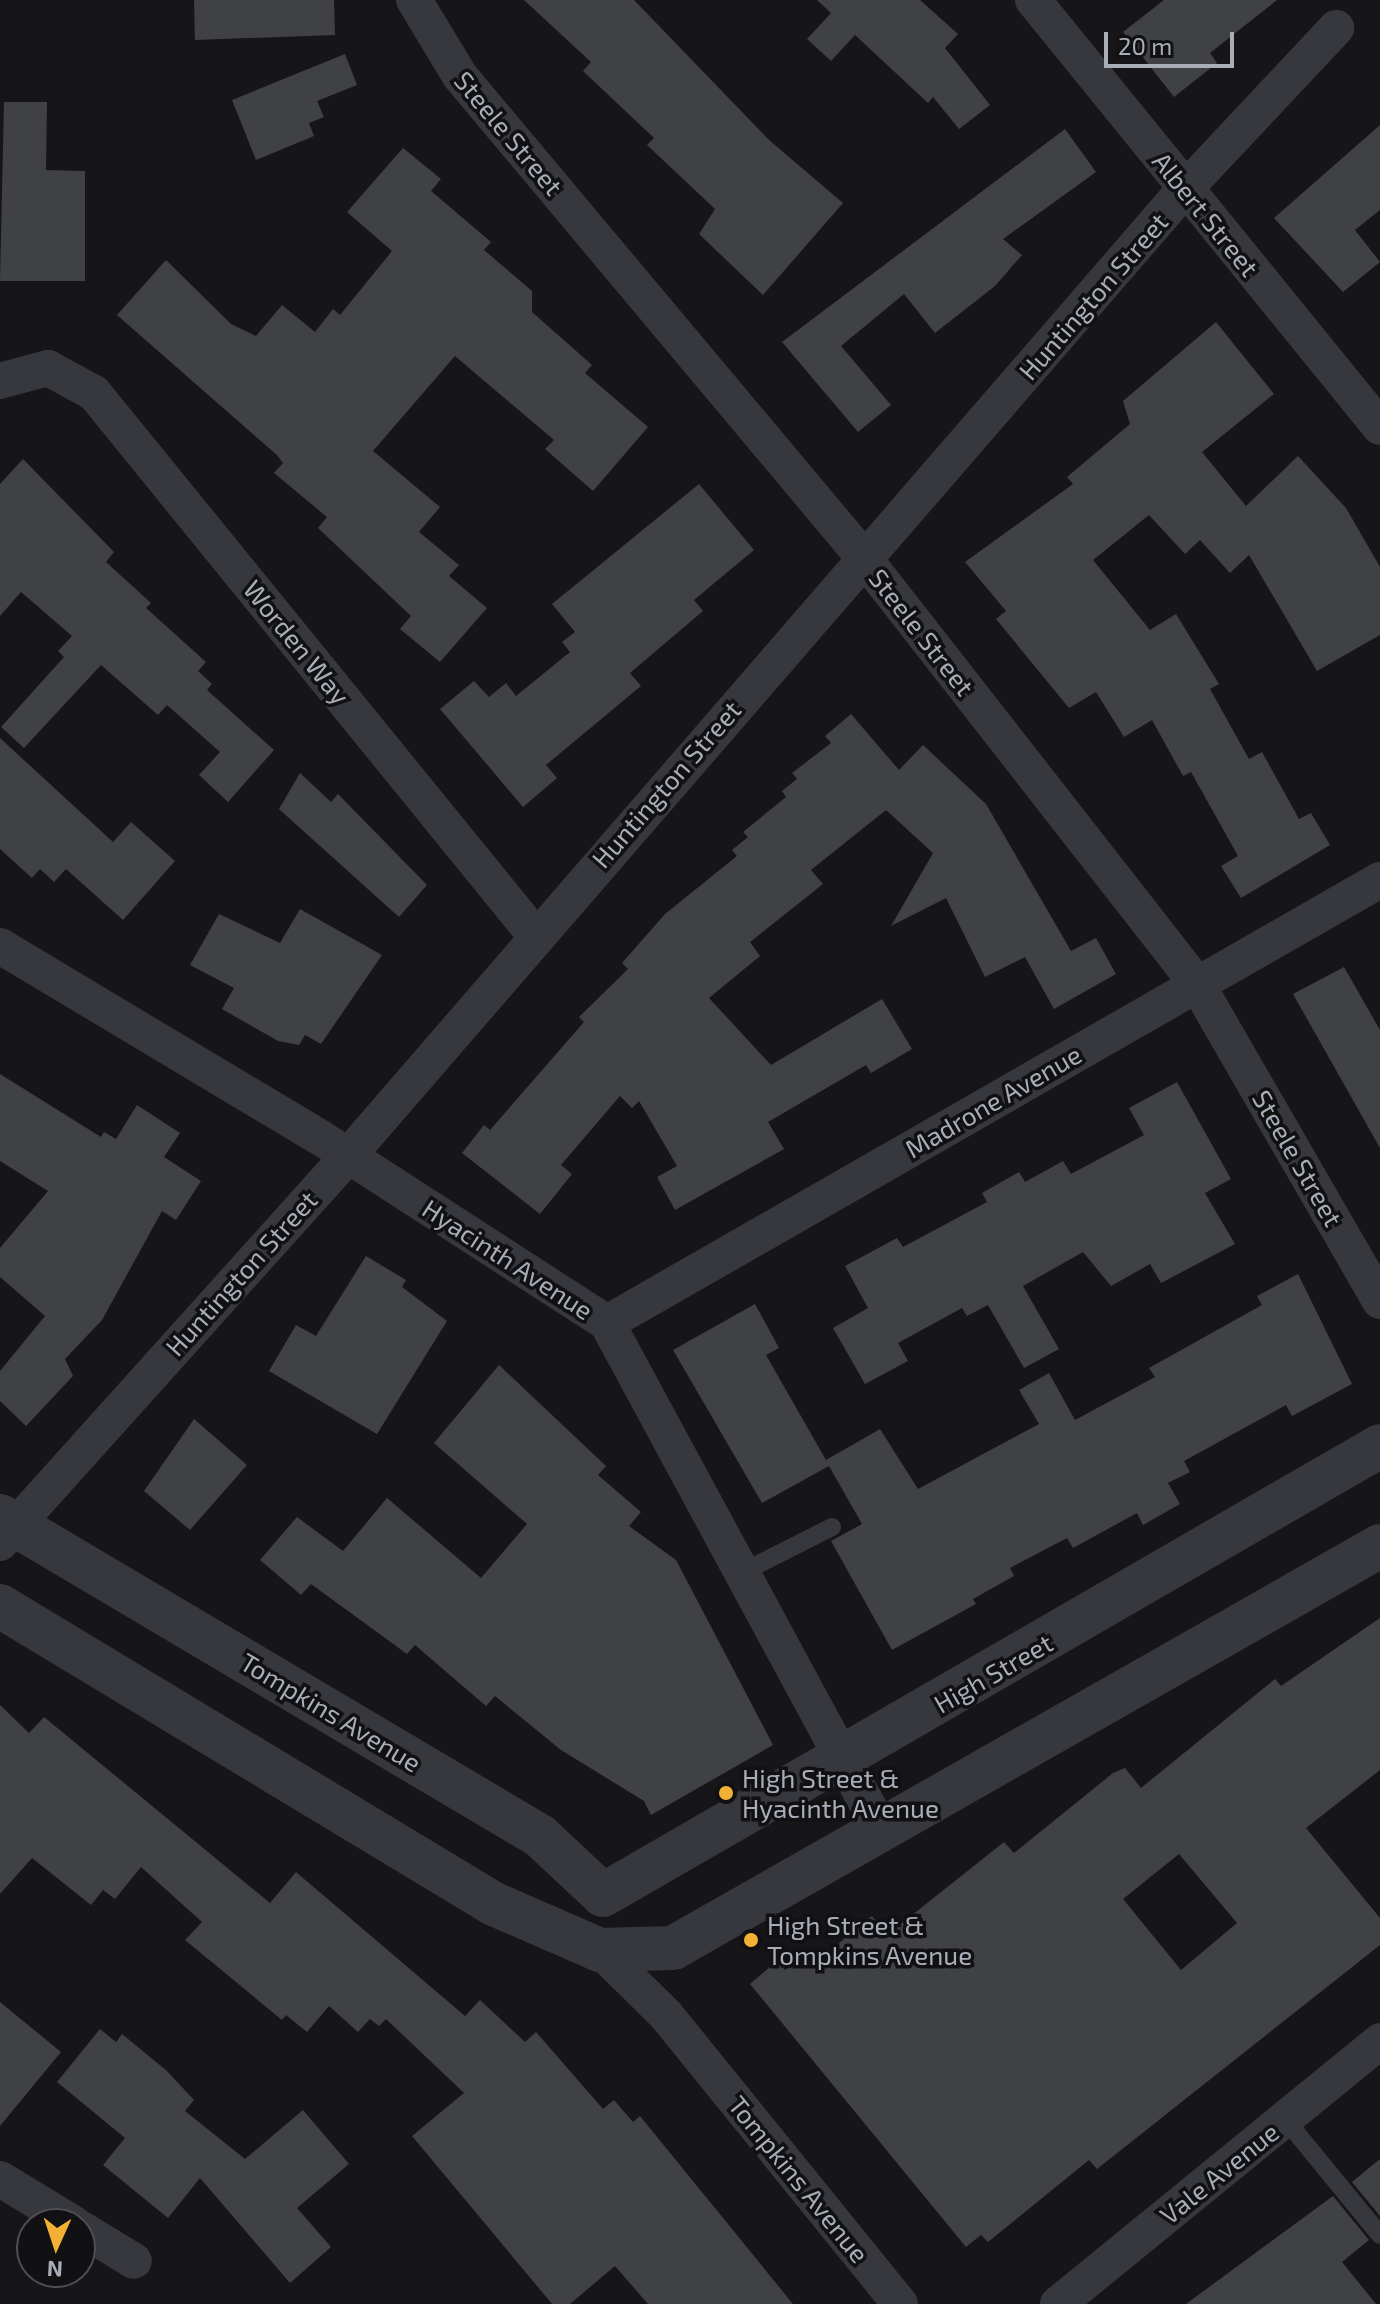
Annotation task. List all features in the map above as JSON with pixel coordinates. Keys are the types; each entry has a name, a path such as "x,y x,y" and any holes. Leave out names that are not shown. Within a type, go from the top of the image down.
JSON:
{"street":[{"name":"Steele Street","path":"414,0 460,76 864,558 1197,984 1380,1301"},
{"name":"Albert Street","path":"1033,0 1380,427"},
{"name":"Huntington Street","path":"5,1528 349,1155 534,934 1185,189 1336,28"},
{"name":"Worden Way","path":"0,381 48,368 94,393 534,934"},
{"name":"Madrone Avenue","path":"607,1323 1380,880"},
{"name":"Hyacinth Avenue","path":"0,946 349,1155 607,1323 880,1828"},
{"name":"High Street","path":"603,1895 842,1761 1380,1446"},
{"name":"Tompkins Avenue","path":"5,1528 540,1836 603,1895"},
{"path":"603,1895 600,1950 673,1948 1380,1546"},
{"name":"Tompkins Avenue","path":"0,1606 494,1904 600,1950 666,2015 900,2304"},
{"name":"Vale Avenue","path":"1058,2304 1285,2119 1376,2053"},
{"path":"0,2179 48,2208"},
{"path":"96,2238 134,2261"}],"lane":[{"path":"741,1573 832,1527"},
{"path":"1285,2119 1380,2235"}],"building":[{"path":"194,0 334,0 335,35 195,40"},
{"path":"524,0 634,0 769,140 843,203 763,295 699,234 715,209 647,145 654,138 583,71 591,62"},
{"path":"817,0 920,0 958,34 945,48 990,105 959,129 933,97 928,103 855,35 831,61 807,39 831,13"},
{"path":"1164,0 1277,0 1210,53 1217,63 1174,97 1123,32"},
{"path":"345,54 357,85 317,101 324,117 309,123 314,136 256,160 232,100"},
{"path":"4,102 47,102 46,170 85,171 85,281 0,281"},
{"path":"1380,125 1380,210 1355,230 1380,262 1343,292 1274,218"},
{"path":"1065,129 1096,172 1003,239 1022,255 995,286 935,333 904,294 841,346 891,405 858,432 782,342"},
{"path":"403,148 441,179 431,191 491,242 484,250 532,291 532,312 592,365 585,373 648,427 593,491 545,449 554,440 455,356 373,451 440,507 419,532 459,565 449,576 487,608 440,662 400,629 411,616 318,528 327,517 274,473 283,463 277,455 117,315 166,260 231,324 256,336 282,305 315,332 333,309 340,315 392,251 347,212"},
{"path":"1216,322 1274,394 1202,452 1246,506 1298,456 1346,508 1380,567 1380,635 1317,671 1249,555 1230,573 1200,540 1185,554 1149,515 1093,560 1150,630 1176,614 1219,684 1210,689 1249,759 1262,752 1299,819 1311,813 1330,845 1241,898 1221,866 1238,856 1191,772 1183,776 1152,720 1124,737 1096,692 1069,708 996,619 1006,611 965,562 1073,484 1067,477 1130,424 1123,401"},
{"path":"23,459 114,552 106,562 151,603 146,608 206,662 198,671 212,684 207,690 274,750 228,802 199,775 220,752 167,705 158,715 101,665 24,748 1,727 64,657 58,651 72,636 21,592 0,616 0,484"},
{"path":"699,484 754,550 694,600 703,611 630,673 641,686 546,765 557,778 523,807 440,709 474,681 489,697 506,683 516,696 570,652 562,642 575,632 552,604"},
{"path":"851,714 899,770 923,745 986,804 1071,951 1096,938 1116,974 1054,1009 1025,957 985,977 946,898 891,926 933,853 886,810 811,870 823,884 750,942 760,956 709,998 771,1065 882,999 912,1049 871,1073 866,1065 768,1122 784,1149 675,1210 657,1177 677,1166 639,1101 632,1108 620,1096 561,1165 572,1174 540,1214 462,1153 484,1125 490,1130 584,1022 579,1017 628,969 622,963 665,914 737,856 732,850 748,837 743,832 786,797 782,791 797,779 792,773 831,743 825,736"},
{"path":"0,738 113,842 131,822 175,861 123,920 66,869 54,882 40,869 32,878 0,849"},
{"path":"300,773 331,802 338,794 427,885 399,917 279,809"},
{"path":"300,909 382,955 321,1044 305,1035 299,1045 278,1041 222,1009 234,988 190,965 219,914 280,943"},
{"path":"1344,967 1380,1030 1380,1148 1293,994"},
{"path":"0,1074 101,1137 104,1132 116,1139 137,1105 180,1133 164,1157 201,1181 176,1220 162,1211 102,1320 65,1359 73,1376 26,1426 0,1401 0,1371 45,1316 0,1277 0,1248 48,1191 0,1161"},
{"path":"1177,1082 1231,1179 1205,1193 1235,1244 1161,1283 1150,1264 1111,1286 1083,1252 1023,1286 1059,1349 1024,1368 988,1305 967,1316 962,1308 898,1343 908,1361 865,1384 833,1328 868,1308 845,1266 897,1238 903,1247 987,1202 982,1193 1019,1172 1025,1182 1063,1161 1071,1174 1144,1135 1129,1108"},
{"path":"366,1256 406,1280 402,1287 447,1321 377,1434 269,1371 296,1325 316,1336"},
{"path":"1298,1274 1352,1384 1292,1416 1286,1405 1184,1461 1190,1472 1168,1483 1180,1504 1143,1525 1137,1513 1073,1548 1067,1538 1010,1568 1014,1576 973,1599 976,1604 892,1650 831,1541 862,1524 829,1466 762,1503 673,1350 755,1304 779,1348 766,1355 826,1460 880,1429 918,1489 1039,1424 1019,1390 1049,1373 1075,1420 1155,1377 1149,1368 1262,1305 1257,1296"},
{"path":"499,1365 606,1466 598,1475 641,1512 629,1526 676,1560 773,1745 651,1815 644,1801 561,1750 495,1696 486,1706 415,1645 407,1654 311,1584 301,1595 260,1560 297,1517 343,1551 387,1498 481,1578 527,1524 434,1443"},
{"path":"194,1419 247,1465 190,1530 144,1491"},
{"path":"1380,1618 1380,1770 1306,1828 1380,1918 1380,1945 1097,2169 1089,2160 988,2242 981,2235 966,2247 750,1984 777,1961 785,1970 801,1957 810,1967 872,1916 887,1935 1004,1842 1014,1853 1113,1773 1125,1768 1141,1788 1275,1679 1281,1686","holes":["1179,1854 1237,1923 1181,1970 1123,1899"]},
{"path":"0,1705 29,1733 44,1717 270,1903 296,1872 465,2016 480,2000 525,2042 536,2032 603,2109 614,2100 633,2122 640,2116 793,2304 648,2304 615,2266 570,2304 552,2304 412,2136 464,2093 386,2019 379,2026 370,2019 358,2032 329,2006 307,2032 286,2015 282,2020 185,1940 202,1922 141,1867 115,1899 103,1890 91,1905 32,1858 0,1894"},
{"path":"0,2002 61,2052 0,2126"},
{"path":"100,2029 116,2042 122,2034 167,2071 194,2100 185,2111 245,2159 303,2110 349,2164 297,2208 331,2247 290,2283 200,2178 168,2218 103,2165 125,2138 57,2082"},
{"path":"1380,2159 1380,2216 1352,2182"},
{"path":"1333,2196 1369,2240 1342,2262 1376,2304 1186,2304"}],"place":[{"name":"High Street & Hyacinth Avenue","path":"726,1793"},
{"name":"High Street & Tompkins Avenue","path":"751,1940"}]}
